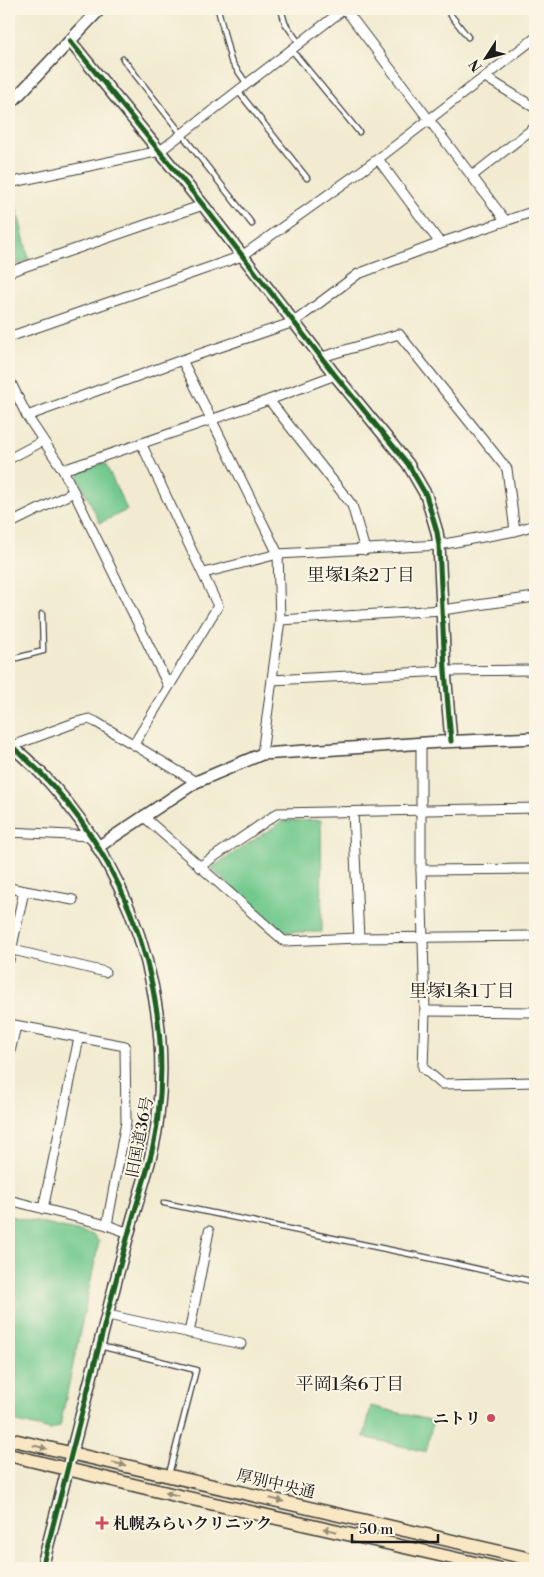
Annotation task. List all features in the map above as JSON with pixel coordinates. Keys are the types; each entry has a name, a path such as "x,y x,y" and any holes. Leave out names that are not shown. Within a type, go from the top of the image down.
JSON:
{"main road":[{"name":"厚別中央通","path":"9,1439 535,1560"},
{"name":"厚別中央通","path":"9,1455 497,1568"}],"street":[{"path":"9,105 100,9"},
{"path":"9,183 160,151 344,9 505,220"},
{"path":"9,337 242,256 378,159 535,38"},
{"path":"70,41 160,151 335,375 408,464 426,495 439,545 445,671 451,741"},
{"path":"485,77 535,108"},
{"path":"472,176 535,127"},
{"path":"378,159 440,243"},
{"path":"9,272 203,205"},
{"path":"27,416 294,322 358,274 440,243 535,211"},
{"path":"322,357 399,334 507,469 515,530"},
{"path":"182,360 278,554 280,620 262,754"},
{"path":"63,470 269,400 335,375"},
{"path":"9,379 27,416 63,470 168,685"},
{"path":"269,400 352,505 365,550"},
{"path":"9,459 43,441"},
{"path":"134,744 168,685 218,606 142,444"},
{"path":"9,524 74,492"},
{"path":"204,573 278,554 439,545 535,525"},
{"path":"280,620 442,610 535,597"},
{"path":"272,680 445,671 535,670"},
{"path":"10,745 89,719 196,782"},
{"path":"98,847 196,782 262,754 451,741 535,738"},
{"path":"421,743 421,870 425,1011 423,1068 442,1084 535,1082"},
{"name":"旧国道36号","path":"10,745 40,772 91,836 117,883 134,920 150,976 158,1026 161,1076 158,1118 151,1156 129,1232 42,1568"},
{"path":"199,867 278,813 535,808"},
{"path":"353,812 359,938"},
{"path":"143,816 284,941 359,938 535,936"},
{"path":"9,832 91,836"},
{"path":"421,870 535,869"},
{"path":"9,888 73,900"},
{"path":"9,960 24,891"},
{"path":"10,949 105,972"},
{"path":"425,1011 535,1012"},
{"path":"9,1056 12,1025 125,1046 126,1122 107,1225"},
{"path":"43,1209 79,1038"},
{"path":"9,1200 129,1232"},
{"path":"189,1333 210,1231"},
{"path":"108,1315 241,1344"}],"lane":[{"path":"218,9 231,61 247,84"},
{"path":"281,9 284,22 299,43"},
{"path":"446,9 468,37"},
{"path":"291,49 359,132"},
{"path":"123,60 252,224"},
{"path":"238,91 307,178"},
{"path":"9,660 44,651 42,614"},
{"path":"164,1203 535,1282"},
{"path":"100,1346 196,1370 169,1475"}],"green space":[{"path":"13,193 29,260 9,267 9,194"},
{"path":"105,463 127,510 100,523 78,477 82,469"},
{"path":"321,820 322,932 280,932 211,868 283,821"},
{"path":"9,1216 94,1235 99,1242 60,1426 51,1430 9,1420"},
{"path":"371,1406 433,1421 426,1452 364,1437"}],"cycle path":[{"path":"70,41 203,205 335,375 408,464 426,495 439,545 445,671 451,741"},
{"path":"9,744 47,779 80,820 108,864 130,911 147,961 157,1012 161,1064 157,1128 152,1151 122,1258 42,1568"}],"place":[{"name":"ニトリ","path":"491,1418"},
{"name":"札幌みらいクリニック","path":"102,1523"}],"district":[{"name":"里塚1条2丁目","path":"361,575"},
{"name":"里塚1条1丁目","path":"462,991"},
{"name":"平岡1条6丁目","path":"350,1384"}]}
